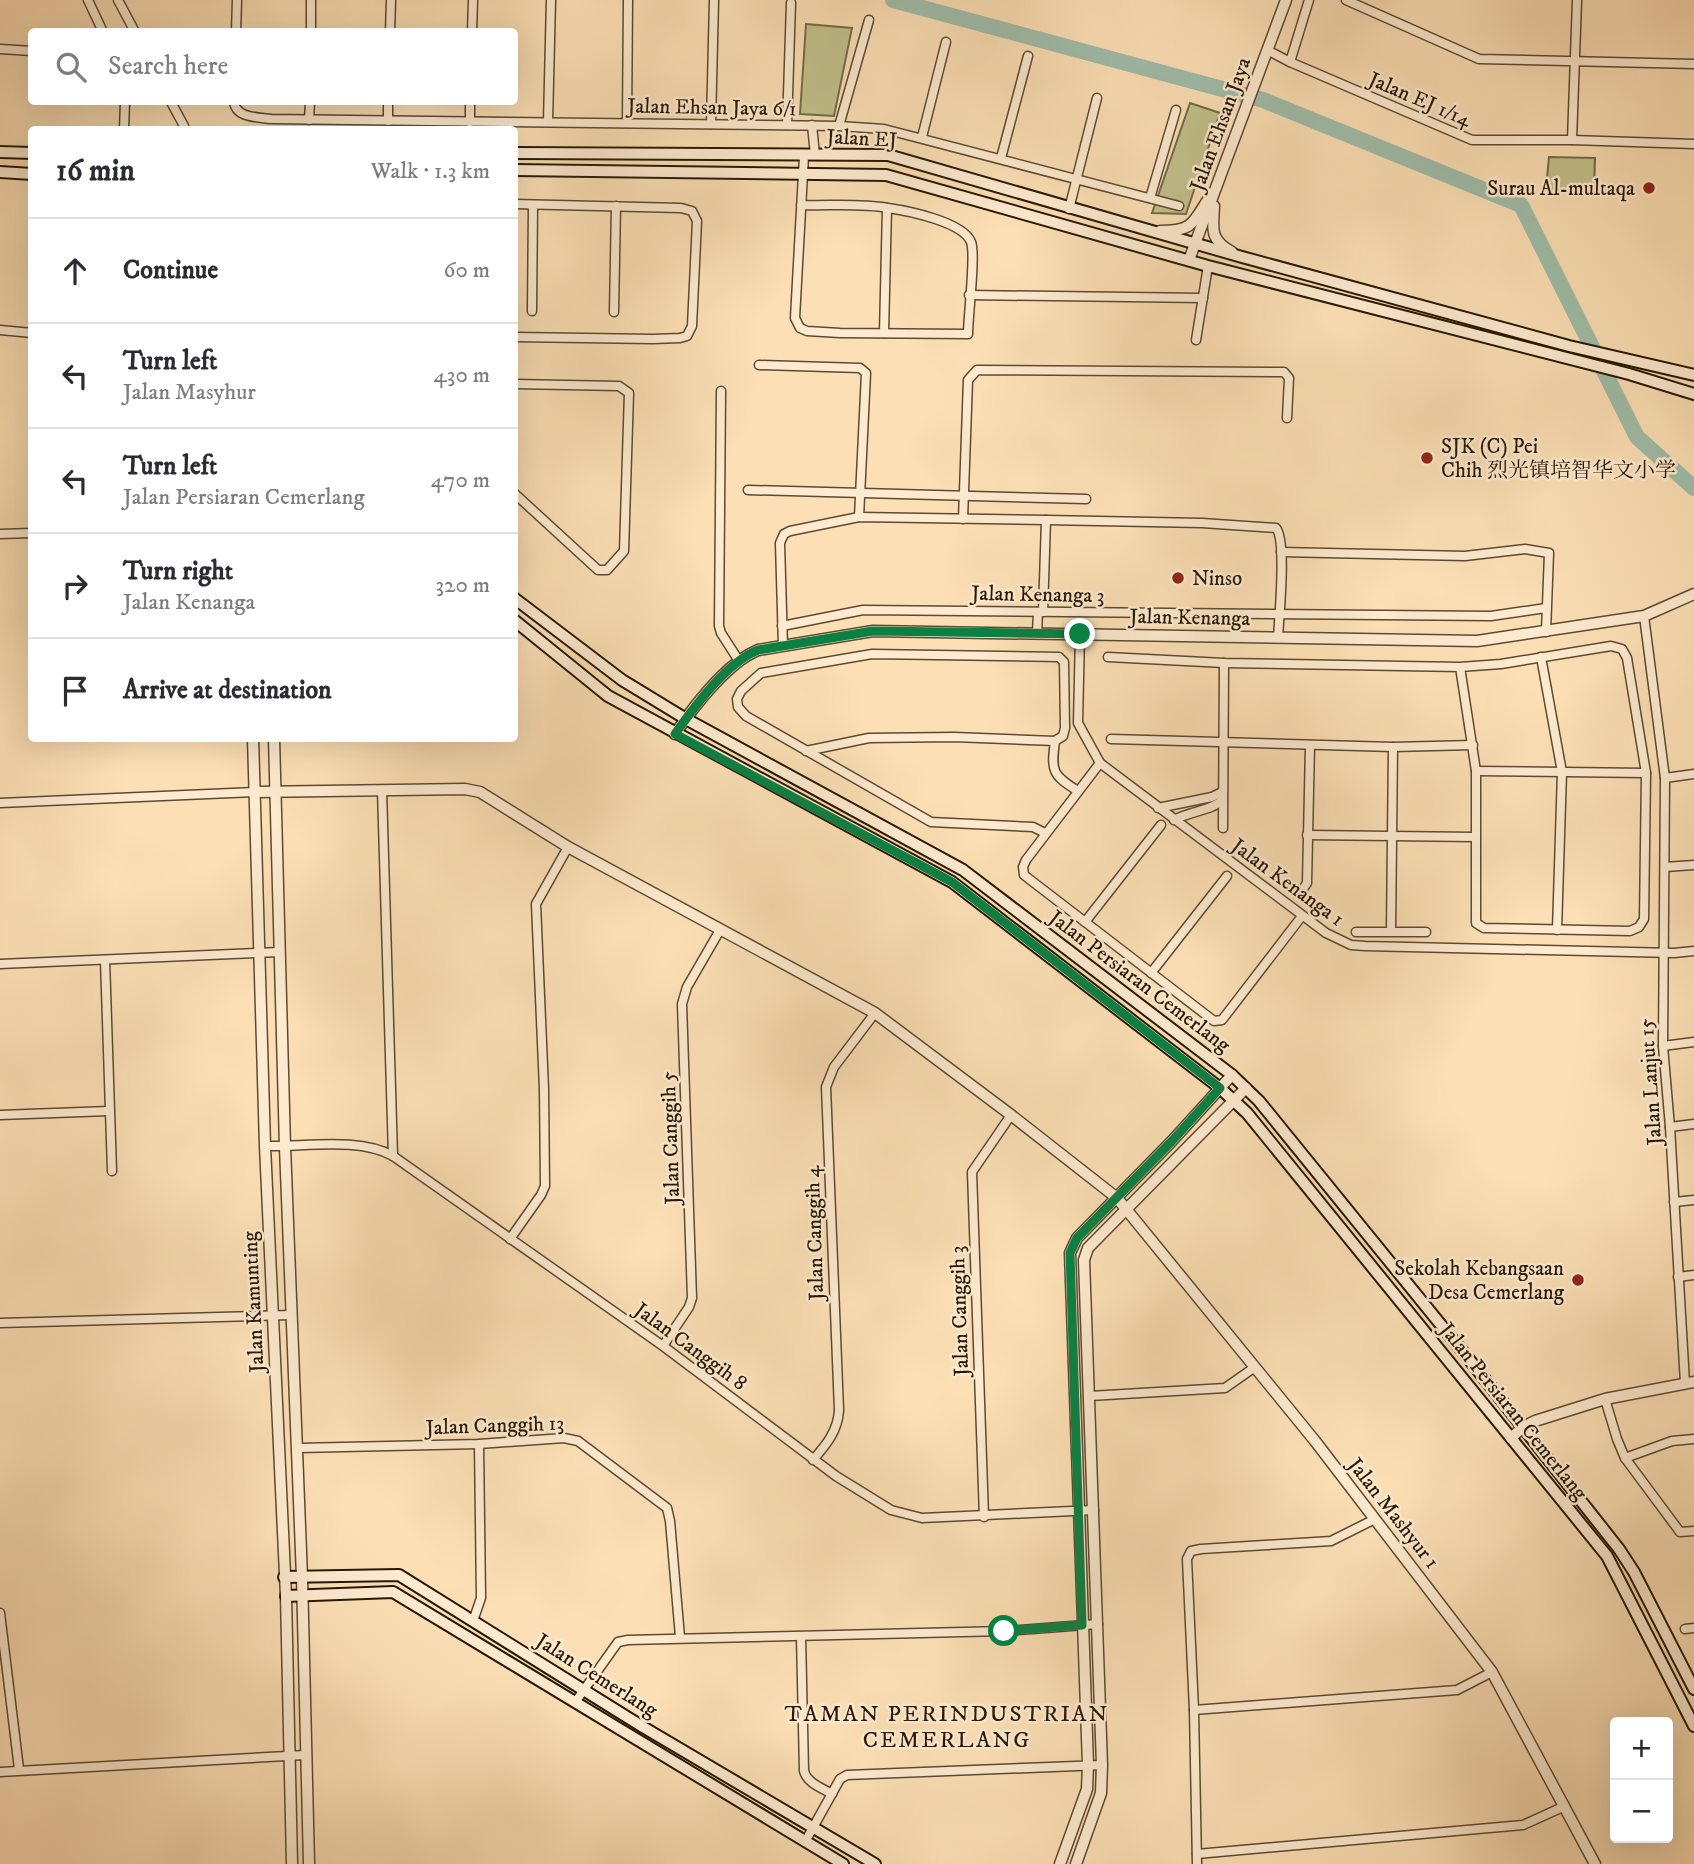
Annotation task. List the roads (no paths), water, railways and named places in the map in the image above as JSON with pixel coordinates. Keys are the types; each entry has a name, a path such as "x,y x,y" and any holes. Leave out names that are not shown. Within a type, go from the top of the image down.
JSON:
{"main road":[{"path":"0,152 28,153"},
{"name":"Jalan EJ","path":"518,153 888,155 1242,257 1569,346 1694,375"},
{"name":"Jalan EJ","path":"518,170 886,175 1208,266 1629,374 1694,394"},
{"path":"0,172 28,174"},
{"name":"Jalan Persiaran Cemerlang","path":"518,601 603,666 686,719 963,870 1232,1075 1259,1101 1523,1427 1634,1572 1694,1689"},
{"name":"Jalan Persiaran Cemerlang","path":"518,623 608,696 952,882 1220,1088 1247,1113 1606,1556 1694,1726"},
{"name":"Jalan Cemerlang","path":"285,1577 399,1575 875,1864"},
{"name":"Jalan Cemerlang","path":"286,1596 393,1592 843,1864"}],"street":[{"path":"88,0 101,28"},
{"path":"118,0 133,28"},
{"path":"236,28 237,0"},
{"path":"311,0 311,28"},
{"path":"390,28 391,0"},
{"path":"472,28 473,0"},
{"path":"548,122 551,0"},
{"path":"627,123 628,0"},
{"path":"710,124 714,0"},
{"name":"Jalan Ehsan Jaya","path":"1189,260 1286,0"},
{"path":"1290,62 1309,0"},
{"path":"1346,0 1479,59 1694,64"},
{"path":"1572,140 1577,0"},
{"path":"787,125 791,3"},
{"path":"97,18 97,28"},
{"path":"839,126 869,20"},
{"path":"922,137 946,42"},
{"path":"0,49 28,51"},
{"name":"Jalan EJ 1/14","path":"1267,50 1472,140 1694,144"},
{"path":"1001,158 1028,56"},
{"path":"1069,209 1097,98"},
{"path":"124,126 125,105"},
{"path":"173,105 184,126"},
{"path":"309,120 310,105"},
{"path":"388,105 388,121"},
{"path":"470,105 470,122"},
{"name":"Jalan Ehsan Jaya 6/1","path":"235,106 271,119 812,125 884,129 1179,206"},
{"path":"1150,198 1176,110"},
{"path":"801,205 887,208 953,225 964,232 973,246 968,334 840,334 803,330 797,326 796,314 801,205 803,175 810,155 812,125"},
{"path":"1152,231 1180,231 1188,228 1217,189"},
{"path":"1217,189 1214,236 1221,246 1242,257"},
{"path":"518,204 686,208 695,214 697,224 692,326 687,336 518,337"},
{"path":"532,311 533,205"},
{"path":"614,312 616,206"},
{"path":"884,333 887,208"},
{"path":"1196,340 1208,266"},
{"path":"969,295 1203,298"},
{"path":"0,330 28,332"},
{"path":"760,365 860,368 866,373 859,517"},
{"path":"963,519 968,380 982,369 1284,372 1289,378 1287,418"},
{"path":"518,384 619,386 629,393 624,551 607,570 598,570 518,497"},
{"path":"721,391 719,626 739,661"},
{"path":"748,490 1086,499"},
{"path":"783,646 782,537 790,531 859,517 1272,527 1279,531 1281,552 1278,638"},
{"path":"1037,633 1046,520"},
{"path":"0,534 28,533"},
{"path":"1281,552 1465,556 1525,549 1549,554 1546,632"},
{"name":"Jalan Kenanga","path":"675,734 739,661 758,650 873,631 1470,642 1644,616 1694,594"},
{"name":"Jalan Kenanga 3","path":"782,626 863,610 1491,616 1546,608"},
{"name":"Jalan Lanjut 15","path":"1644,616 1665,778 1663,1045 1682,1352 1690,1383"},
{"name":"Jalan Kenanga 1","path":"1080,634 1078,723 1100,763 1302,916 1338,940 1365,946 1694,951"},
{"path":"1108,657 1224,663 1460,667 1501,664 1611,646 1622,649 1627,658 1646,773 1643,922 1639,927 1630,931 1557,930 1482,928 1476,923 1476,771 1460,667"},
{"path":"806,751 869,738 954,737 1055,741 1063,736 1065,728 1064,662 1059,657 872,654 769,670 755,676 744,686 738,695 737,704 746,716 806,751 932,822 1033,827 1045,833"},
{"path":"1542,657 1562,772 1557,930"},
{"path":"1223,828 1221,796 1225,743 1224,663"},
{"path":"1111,739 1393,747 1473,745"},
{"path":"1055,741 1055,774 1078,791"},
{"name":"Jalan Kamunting","path":"253,742 265,1146 286,1596 292,1864"},
{"name":"Jalan Kamunting","path":"274,742 309,1864"},
{"path":"1301,892 1307,883 1310,745"},
{"path":"1391,931 1393,747"},
{"path":"1100,763 1045,833 1024,863 1023,871 1029,881 1211,1019 1219,1021 1302,916"},
{"path":"1476,771 1646,773"},
{"path":"1665,778 1694,774"},
{"path":"382,790 393,1156"},
{"name":"Jalan Mashyur 1","path":"255,792 477,790 568,847 875,1013 1117,1198 1255,1367 1492,1672 1595,1864"},
{"path":"0,803 255,792"},
{"path":"1158,808 1221,796"},
{"path":"1174,820 1190,812 1217,805 1221,796"},
{"path":"1085,922 1161,825"},
{"path":"1307,835 1475,837"},
{"path":"510,1239 545,1186 536,904 568,847"},
{"path":"1665,867 1694,865"},
{"path":"1152,973 1227,876"},
{"name":"Jalan Canggih 5","path":"663,1346 692,1298 682,1004 687,987 720,930"},
{"path":"1356,932 1426,932"},
{"path":"0,964 280,952"},
{"path":"105,960 112,1171"},
{"name":"Jalan Canggih 4","path":"813,1460 831,1438 839,1410 826,1087 834,1067 875,1013"},
{"path":"1663,1045 1694,1042"},
{"path":"1060,1864 1087,1789 1088,1765 1070,1253 1077,1238 1232,1075"},
{"path":"1076,1864 1101,1793 1102,1765 1084,1260 1088,1248 1246,1088"},
{"path":"0,1115 109,1111"},
{"name":"Jalan Canggih 3","path":"984,1517 972,1172 1011,1115"},
{"path":"1670,1127 1694,1124"},
{"name":"Jalan Canggih 8","path":"265,1146 363,1145 381,1149 663,1346 813,1460 898,1513 922,1518 1094,1510"},
{"path":"1674,1202 1694,1200"},
{"path":"1678,1277 1694,1275"},
{"path":"0,1323 291,1315"},
{"path":"1682,1352 1694,1351"},
{"path":"1090,1396 1225,1388 1255,1367"},
{"path":"1511,1438 1535,1421 1605,1399 1690,1383"},
{"path":"1605,1399 1617,1439 1626,1458 1680,1532 1694,1531"},
{"name":"Jalan Canggih 13","path":"298,1448 479,1444 564,1438 578,1441 667,1508 680,1637"},
{"path":"1626,1458 1672,1441 1694,1439"},
{"path":"473,1621 481,1598 479,1444"},
{"path":"1197,1864 1187,1559 1191,1552 1201,1549 1331,1541 1374,1519"},
{"path":"0,1613 19,1769"},
{"path":"576,1702 618,1642 680,1637 801,1637 1004,1631 1098,1624"},
{"path":"801,1637 804,1771 810,1782 832,1794"},
{"path":"1194,1710 1457,1690 1492,1672"},
{"path":"0,1772 305,1755"},
{"path":"805,1842 840,1779 847,1775 1102,1765"},
{"path":"1197,1854 1523,1825 1566,1807"}],"waterway":[{"path":"893,0 1263,100 1521,205 1637,437 1694,488"}],"place":[{"name":"Surau Al-multaqa","path":"1649,188"},
{"name":"SJK (C) Pei Chih 烈光镇培智华文小学","path":"1427,458"},
{"name":"Ninso","path":"1178,578"},
{"name":"Sekolah Kebangsaan Desa Cemerlang","path":"1578,1280"}],"district":[{"name":"TAMAN PERINDUSTRIAN CEMERLANG","path":"947,1726"}]}
